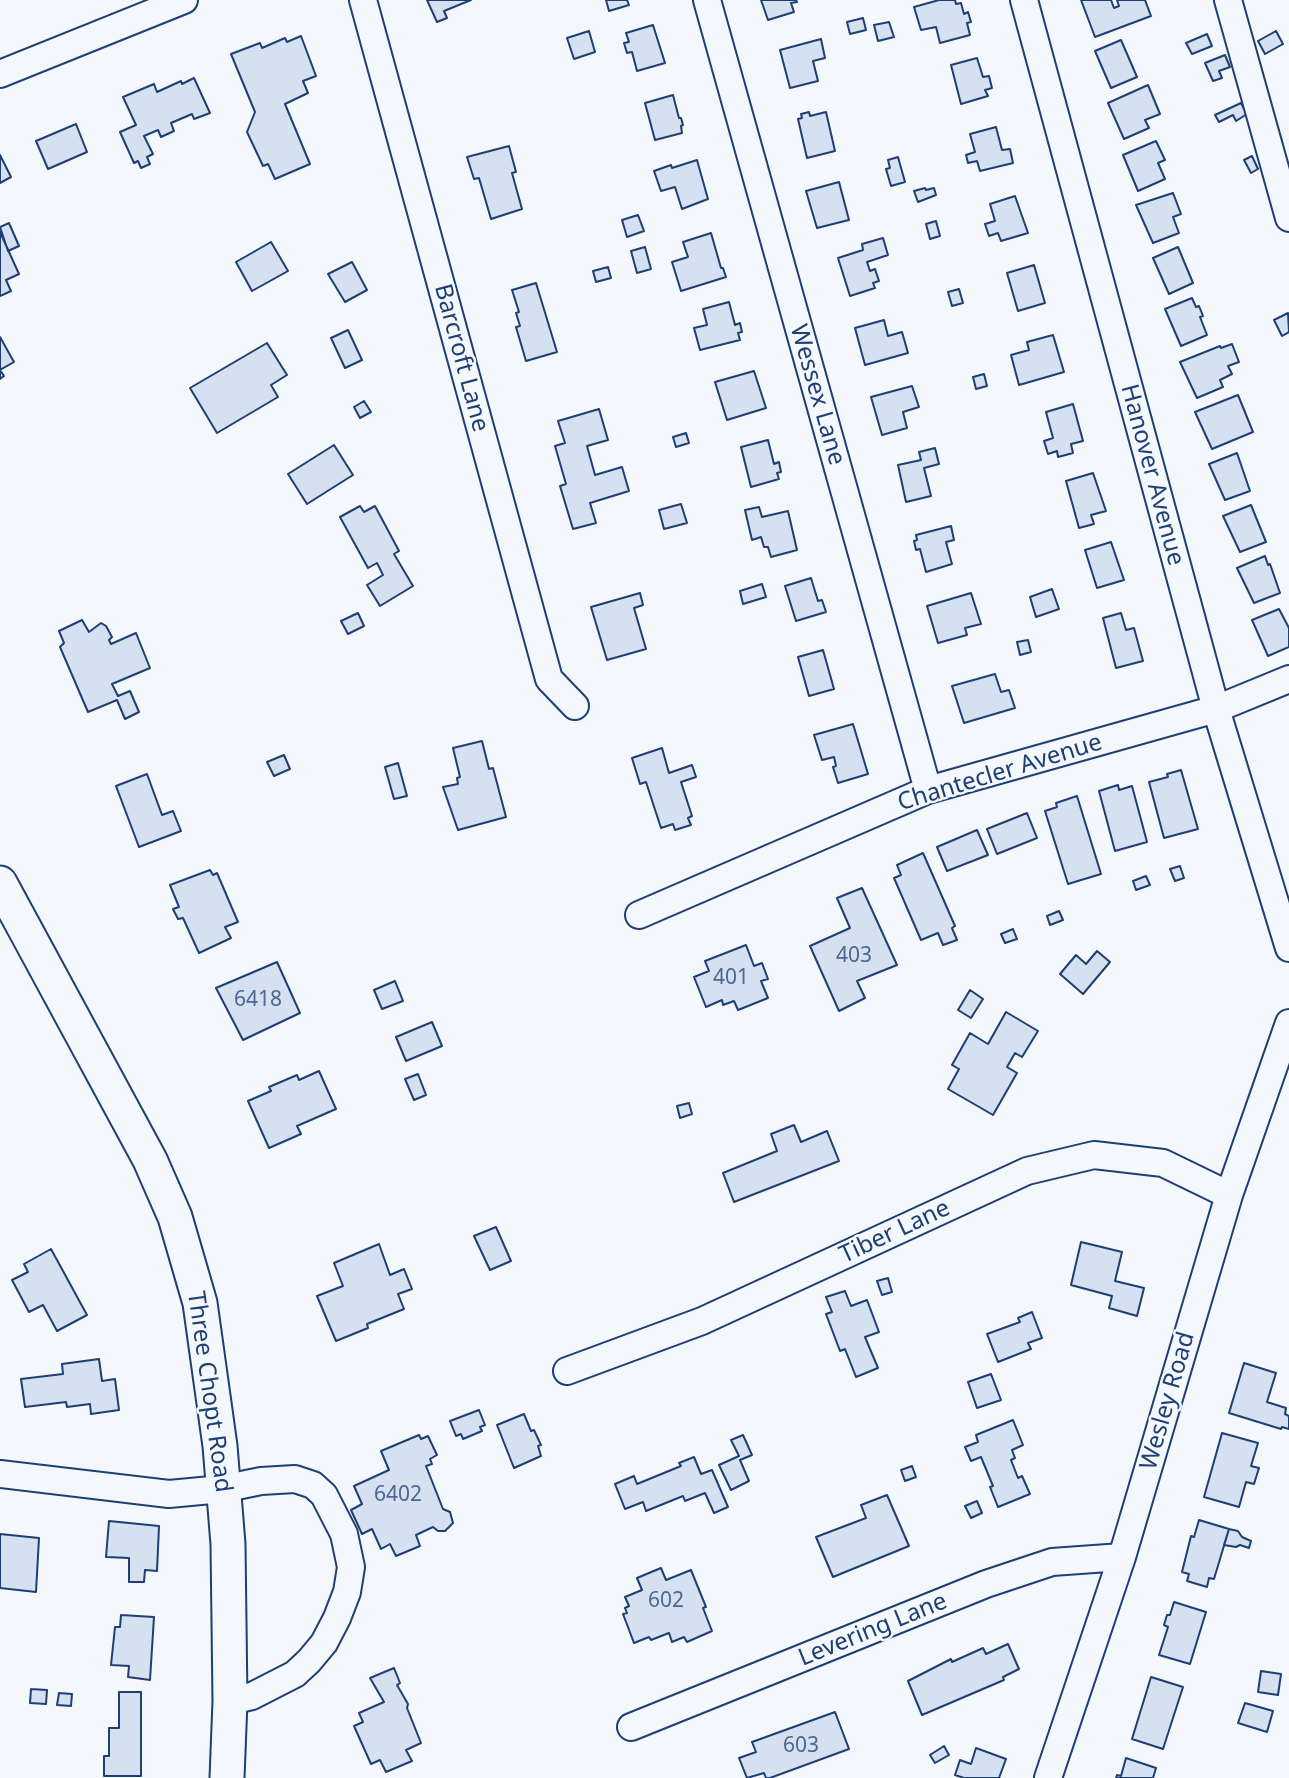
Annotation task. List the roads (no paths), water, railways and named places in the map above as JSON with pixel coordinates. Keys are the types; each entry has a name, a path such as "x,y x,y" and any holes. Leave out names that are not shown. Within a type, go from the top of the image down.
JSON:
{"main road":[{"name":"Three Chopt Road","path":"0,883 129,1118 175,1217 188,1256 203,1321 220,1446 228,1544 230,1701 227,1778"}],"street":[{"path":"0,74 184,0"},
{"name":"Barcroft Lane","path":"363,0 549,679 575,706"},
{"name":"Wessex Lane","path":"707,0 928,790"},
{"name":"Hanover Avenue","path":"1024,0 1216,709 1289,948"},
{"path":"1228,0 1289,218"},
{"name":"Chantecler Avenue","path":"639,915 928,790 1216,709 1289,679"},
{"name":"Wesley Road","path":"1048,1778 1122,1557 1229,1195 1289,1023"},
{"name":"Tiber Lane","path":"567,1371 702,1321 1027,1171 1094,1154 1163,1163 1229,1195"},
{"path":"0,1474 169,1494 295,1479 313,1485 324,1495 344,1534 351,1567 347,1592 337,1618 324,1643 309,1661 276,1685 251,1696 230,1701"},
{"name":"Levering Lane","path":"631,1727 986,1584 1052,1562 1122,1557"}]}
